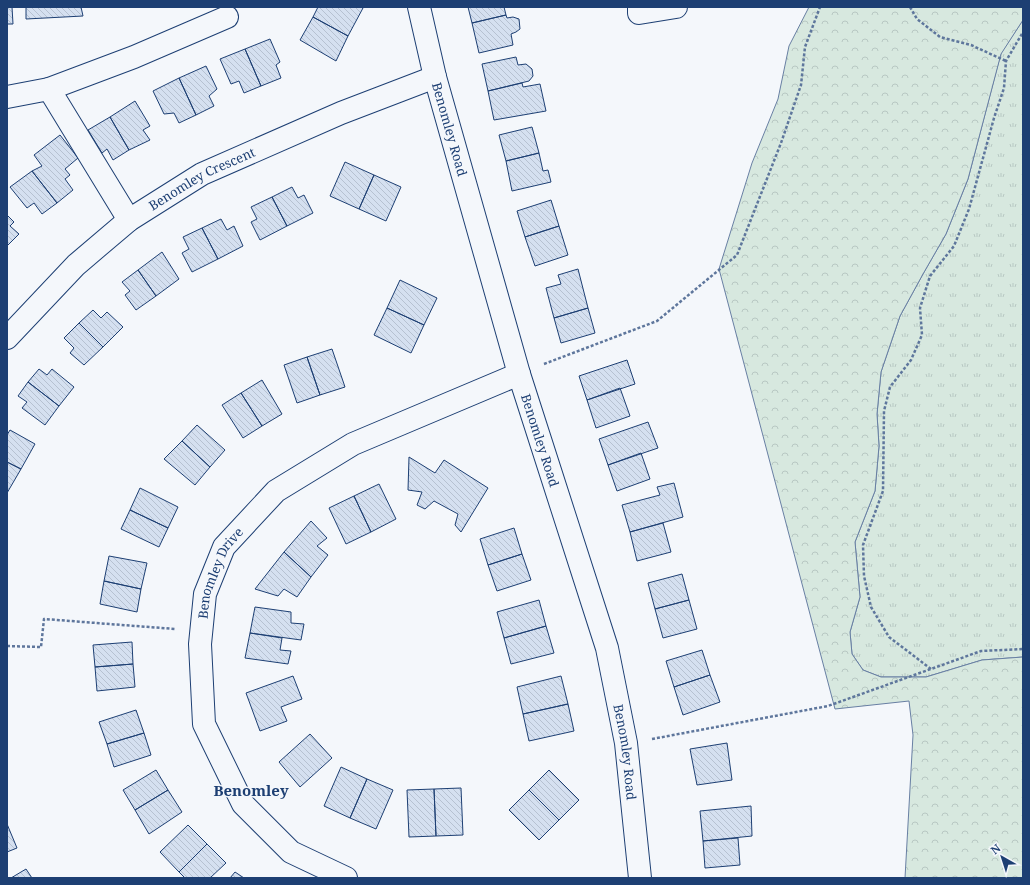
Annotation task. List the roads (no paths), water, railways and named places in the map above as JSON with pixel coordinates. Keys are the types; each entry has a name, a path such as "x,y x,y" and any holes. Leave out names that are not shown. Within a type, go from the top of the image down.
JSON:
{"street":[{"name":"Benomley Road","path":"419,7 435,77 519,374 607,648 626,744 640,878"},
{"path":"639,7 639,13 676,7"},
{"path":"7,97 49,89 134,57 227,17"},
{"name":"Benomley Crescent","path":"7,338 76,265 129,220 202,174 340,113 435,77"},
{"path":"49,89 129,220"},
{"name":"Benomley Drive","path":"346,878 291,852 243,804 204,724 200,644 205,594 224,547 276,491 353,444 519,374"}],"district":[{"name":"Benomley","path":"251,790"}]}
